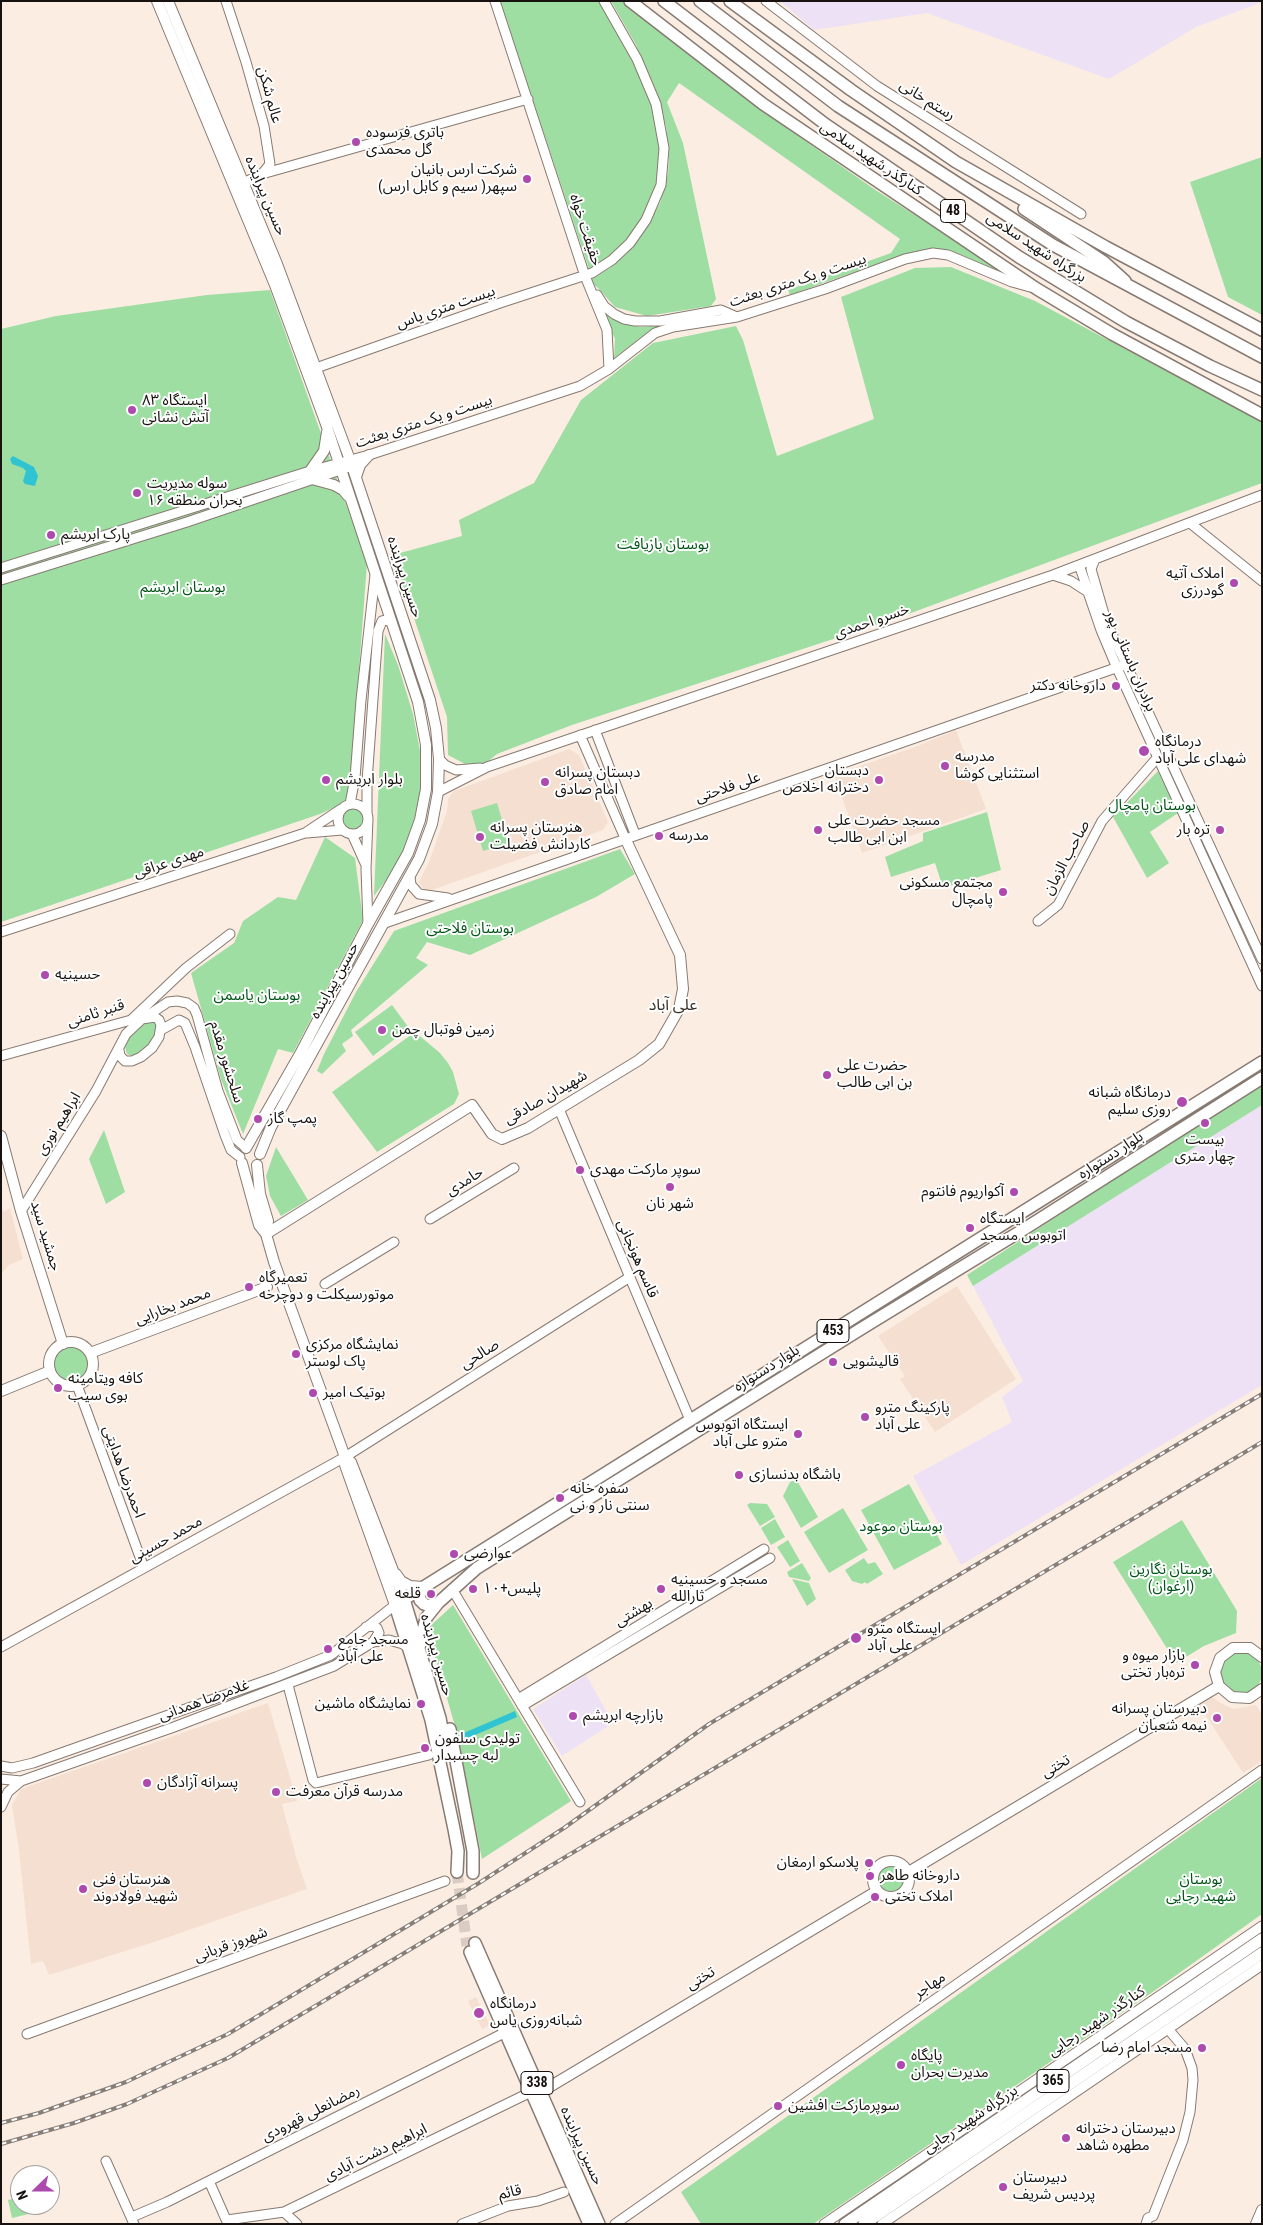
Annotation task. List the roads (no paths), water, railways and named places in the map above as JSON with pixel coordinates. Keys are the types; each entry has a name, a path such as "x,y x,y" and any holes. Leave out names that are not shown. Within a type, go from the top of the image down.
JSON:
{"main road":[{"name":"حسین پیراینده","path":"157,1 274,285 326,424 422,716 426,745 428,776 420,820 412,846 368,924 300,1054 246,1148"},
{"name":"حسین پیراینده","path":"168,1 277,264 351,463 430,700 436,728 439,759 438,792 432,824 410,877 271,1127 260,1154"},
{"name":"کنارگذر شهید سلامی","path":"630,1 763,104 1037,288 1112,334 1261,414"},
{"name":"بزرگراه شهید سلامی","path":"664,1 825,124 1019,257 1126,322 1262,390"},
{"name":"بزرگراه شهید سلامی","path":"700,1 838,106 1053,245 1262,357"},
{"path":"730,1 851,90 1104,262 1133,289"},
{"path":"956,162 1106,247 1262,330"},
{"path":"326,424 328,436 324,451 311,475 343,490 350,499"},
{"path":"356,477 360,465 369,455"},
{"name":"شهیدان صادقی","path":"266,1234 472,1105 492,1134 502,1139 528,1128 647,1056 659,1044 679,1009 683,986 680,954 630,836"},
{"name":"بلوار دستواره","path":"400,1602 1262,1062"},
{"name":"بلوار دستواره","path":"415,1649 426,1618 452,1589 477,1568 1021,1231 1262,1078"},
{"name":"جمشید سید","path":"1,1136 21,1211 63,1344"},
{"path":"252,1147 257,1149 260,1154 258,1165 252,1167 246,1167 241,1160 242,1152 246,1148 252,1147"},
{"name":"حسین پیراینده","path":"241,1160 259,1224 266,1234 274,1262 345,1457 344,1466 400,1602 409,1629 446,1786 458,1851 465,1872 473,1851 447,1716 415,1649"},
{"name":"حسین پیراینده","path":"258,1165 260,1194 268,1221 266,1234"},
{"path":"274,1262 273,1277 267,1287 277,1291 289,1301"},
{"name":"محمد بخارایی","path":"90,1353 267,1287"},
{"path":"75,1343 81,1345 90,1353 92,1370 86,1379 77,1385 64,1385 53,1377 50,1371 50,1358 58,1347 63,1344 75,1343"},
{"path":"1,1392 50,1371"},
{"name":"حسین پیراینده","path":"345,1457 351,1462 393,1569 400,1602"},
{"path":"393,1569 401,1580 410,1586 423,1587 419,1594 420,1600 424,1604 429,1606 438,1603"},
{"path":"409,1629 438,1603"},
{"path":"1262,1657 1250,1648 1242,1646 1226,1652 1216,1664 1216,1680 1219,1686 1232,1697 1240,1699 1249,1698 1262,1689"},
{"name":"تختی","path":"907,1873 1219,1686"},
{"path":"895,1862 900,1864 907,1873 906,1889 897,1896 886,1897 877,1891 874,1876 879,1866 884,1863 895,1862"},
{"name":"تختی","path":"536,2092 877,1891"},
{"name":"بزرگراه شهید رجایی","path":"845,2224 1262,1939"},
{"name":"حسین پیراینده","path":"471,1944 536,2092 599,2224"},
{"name":"بزرگراه شهید رجایی","path":"864,2224 1262,1953"},
{"name":"حسین پیراینده","path":"536,2092 589,2224"},
{"path":"1256,2224 1262,2210"}],"street":[{"name":"عالم شکن","path":"226,1 264,126 270,164 262,174"},
{"name":"حقیقت خواه","path":"495,1 585,276 607,330 609,369"},
{"name":"بیست متری یاس","path":"316,368 500,303 585,276 612,260 637,234 654,204 661,185 664,167 662,129 656,104 634,52 604,1"},
{"name":"رستم خانی","path":"766,1 877,86 1081,214"},
{"path":"243,183 262,174 528,99"},
{"name":"بیست و یک متری بعثت","path":"340,466 580,386 609,369 638,344 655,333 673,327 737,317 825,289 904,259 933,253 956,257 1012,282 1037,288"},
{"path":"585,276 604,306 624,319 660,321 721,310 737,317"},
{"path":"1,568 340,466"},
{"path":"1,580 187,522 311,475"},
{"name":"خسرو احمدی","path":"487,767 1053,575 1262,495"},
{"path":"1190,523 1262,581"},
{"name":"برادران باستانی پور","path":"1095,559 1091,570 1106,621 1262,959"},
{"name":"برادران باستانی پور","path":"1079,565 1101,630 1117,668 1262,986"},
{"path":"350,804 355,778 362,691 375,575"},
{"path":"1053,575 1071,581 1098,598"},
{"path":"368,924 366,869 368,781 378,631 382,621 388,620 392,623"},
{"name":"علی فلاحتی","path":"385,923 451,898 1127,664"},
{"path":"595,730 630,836"},
{"path":"580,734 630,836"},
{"name":"صاحب الزمان","path":"1038,921 1058,905 1102,821 1157,758"},
{"path":"439,759 445,765 456,770 487,767"},
{"path":"438,792 487,767"},
{"path":"305,833 342,830 357,834 365,828 368,816 362,807 350,804 341,809 338,822 342,830"},
{"name":"مهدی عراقی","path":"1,932 305,833 341,809"},
{"path":"352,834 364,858 366,869"},
{"path":"410,877 411,885 419,894 451,898"},
{"name":"قنبر ثامنی","path":"1,1056 130,1020 186,968 230,934"},
{"name":"سلحشور مقدم","path":"142,1019 168,1002 178,1001 194,1008 198,1015 218,1091 237,1140 246,1148"},
{"path":"119,1050 120,1056 125,1061 132,1061 141,1057 152,1048 161,1030 161,1025 155,1018 142,1019"},
{"name":"ابراهیم نوری","path":"21,1211 96,1092 126,1034 142,1019"},
{"name":"سلحشور مقدم","path":"161,1030 179,1020 185,1023 196,1047 224,1135 231,1150 241,1160"},
{"name":"قاسم هونجانی","path":"559,1109 690,1420"},
{"name":"حامدی","path":"430,1219 514,1168"},
{"path":"325,1284 394,1242"},
{"name":"صالحی","path":"345,1457 630,1277"},
{"name":"احمدرضا هدایتی","path":"77,1385 144,1568"},
{"name":"محمد حسینی","path":"1,1647 345,1457"},
{"name":"بهشتی","path":"520,1702 764,1550"},
{"path":"520,1702 770,1558"},
{"path":"452,1589 580,1802"},
{"name":"غلامرضا همدانی","path":"1,1766 12,1768 33,1763 331,1655 400,1602"},
{"path":"366,1627 374,1626 377,1628 379,1633 374,1642"},
{"path":"374,1642 389,1640 415,1649"},
{"name":"غلامرضا همدانی","path":"1,1780 21,1781 288,1685 334,1666 374,1642"},
{"path":"288,1685 313,1780 316,1783 429,1755"},
{"path":"238,1690 242,1702"},
{"name":"مهاجر","path":"615,2224 1262,1770"},
{"path":"1,1807 8,1792 21,1781"},
{"name":"شهروز قربانی","path":"27,2034 445,1881"},
{"name":"کنارگذر شهید رجایی","path":"824,2224 1262,1926"},
{"path":"882,2224 1262,1965"},
{"path":"1146,2224 1148,2218 1154,2220 1183,2140 1190,2112 1194,2080 1192,2068 1185,2050 1168,2029"},
{"name":"رمضانعلی قهرودی","path":"133,2221 502,2034"},
{"name":"ابراهیم دشت آبادی","path":"227,2222 284,2212 536,2092"},
{"path":"106,2161 133,2221"},
{"path":"209,2181 227,2222"},
{"name":"قائم","path":"462,2224 508,2206 538,2202 564,2192"},
{"path":"284,2212 297,2224"}],"water":[{"path":"13,456 34,467 38,476 35,486 25,484 23,481 26,471 12,464 10,459"},
{"path":"515,1711 517,1717 461,1741 459,1735"}],"tunnel":[{"path":"457,1872 467,1946"}],"railway":[{"path":"1,2123 39,2113 126,2082 228,2034 479,1883 564,1828 709,1724 1262,1394"},
{"path":"1,2144 74,2123 127,2104 228,2058 1262,1442"}],"place":[{"name":"باتری فرسوده گل محمدی","path":"356,142"},
{"name":"شرکت ارس بانیان سپهر( سیم و کابل ارس)","path":"527,179"},
{"name":"ایستگاه ۸۳ آتش نشانی","path":"132,410"},
{"name":"سوله مدیریت بحران منطقه ۱۶","path":"137,493"},
{"name":"پارک ابریشم","path":"51,535"},
{"name":"املاک آتیه گودرزی","path":"1234,583"},
{"name":"داروخانه دکتر","path":"1116,686"},
{"name":"درمانگاه شهدای علی آباد","path":"1144,751"},
{"name":"مدرسه استثنایی کوشا","path":"945,766"},
{"name":"بلوار ابریشم","path":"326,780"},
{"name":"دبستان دخترانه اخلاص","path":"879,780"},
{"name":"دبستان پسرانه امام صادق","path":"545,782"},
{"name":"مسجد حضرت علی ابن ابی طالب","path":"818,830"},
{"name":"تره بار","path":"1220,830"},
{"name":"مدرسه","path":"659,836"},
{"name":"هنرستان پسرانه کاردانش فضیلت","path":"480,837"},
{"name":"مجتمع مسکونی پامچال","path":"1003,892"},
{"name":"حسینیه","path":"45,975"},
{"name":"زمین فوتبال چمن","path":"382,1030"},
{"name":"حضرت علی بن ابی طالب","path":"827,1075"},
{"name":"درمانگاه شبانه روزی سلیم","path":"1182,1102"},
{"name":"پمپ گاز","path":"258,1119"},
{"name":"بیست چهار متری","path":"1205,1123"},
{"name":"سوپر مارکت مهدی","path":"580,1170"},
{"name":"شهر نان","path":"670,1187"},
{"name":"آکواریوم فانتوم","path":"1014,1192"},
{"name":"ایستگاه اتوبوس مسجد","path":"970,1228"},
{"name":"تعمیرگاه موتورسیکلت و دوچرخه","path":"249,1287"},
{"name":"نمایشگاه مرکزی پاک لوستر","path":"296,1354"},
{"name":"قالیشویی","path":"833,1362"},
{"name":"کافه ویتامینه بوی سیب","path":"58,1388"},
{"name":"بوتیک امیر","path":"313,1393"},
{"name":"پارکینگ مترو علی آباد","path":"865,1417"},
{"name":"ایستگاه اتوبوس مترو علی آباد","path":"798,1434"},
{"name":"باشگاه بدنسازی","path":"739,1475"},
{"name":"سفره خانه سنتی نار و نی","path":"560,1498"},
{"name":"عوارضی","path":"454,1554"},
{"name":"پلیس+۱۰","path":"473,1589"},
{"name":"مسجد و حسینیه ثارالله","path":"661,1589"},
{"name":"قلعه","path":"431,1594"},
{"name":"ایستگاه مترو علی آباد","path":"856,1638"},
{"name":"مسجد جامع علی آباد","path":"328,1649"},
{"name":"بازار میوه و تره‌بار تختی","path":"1195,1665"},
{"name":"نمایشگاه ماشین","path":"421,1704"},
{"name":"بازارچه ابریشم","path":"573,1716"},
{"name":"دبیرستان پسرانه نیمه شعبان","path":"1217,1718"},
{"name":"تولیدی سلفون لبه‌ چسبدار","path":"425,1748"},
{"name":"پسرانه آزادگان","path":"147,1783"},
{"name":"مدرسه قرآن معرفت","path":"276,1792"},
{"name":"پلاسکو ارمغان","path":"869,1863"},
{"name":"داروخانه طاهر","path":"870,1876"},
{"name":"هنرستان فنی شهید فولادوند","path":"83,1889"},
{"name":"املاک تختی","path":"875,1897"},
{"name":"درمانگاه شبانه‌روزی یاس","path":"479,2013"},
{"name":"مسجد امام رضا","path":"1202,2048"},
{"name":"پایگاه مدیرت بحران","path":"901,2065"},
{"name":"سوپرمارکت افشین","path":"778,2106"},
{"name":"دبیرستان دخترانه مطهره شاهد","path":"1066,2138"},
{"name":"دبیرستان پردیس شریف","path":"1003,2187"}],"district":[{"name":"علی آباد","path":"673,1006"}],"park label":[{"name":"بوستان بازیافت","path":"663,545"},
{"name":"بوستان ابریشم","path":"183,588"},
{"name":"بوستان پامچال","path":"1152,806"},
{"name":"بوستان فلاحتی","path":"470,929"},
{"name":"بوستان یاسمن","path":"257,996"},
{"name":"بوستان موعود","path":"901,1527"},
{"name":"بوستان نگارین (ارغوان)","path":"1171,1578"},
{"name":"بوستان شهید رجایی","path":"1201,1888"}]}
